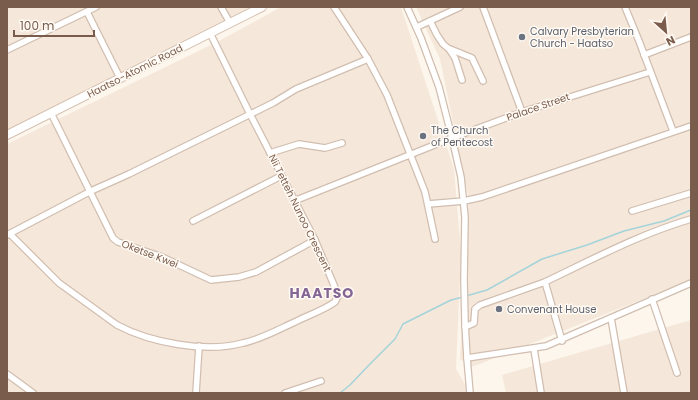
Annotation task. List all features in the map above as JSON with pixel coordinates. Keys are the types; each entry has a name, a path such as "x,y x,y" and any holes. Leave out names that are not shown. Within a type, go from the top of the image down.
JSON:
{"main road":[{"name":"Haatso-Atomic Road","path":"7,135 262,7"}],"street":[{"path":"7,50 96,7"},
{"path":"221,7 230,23"},
{"path":"334,7 368,59 387,95 425,192 435,239"},
{"path":"408,7 439,87 461,177 465,217 465,327 470,393"},
{"path":"417,27 460,7"},
{"path":"484,7 522,112"},
{"path":"624,7 673,132"},
{"path":"87,12 120,78"},
{"path":"430,21 437,36 443,44 450,49 472,58 483,81"},
{"name":"Nii Tetteh Nunoo Crescent","path":"8,234 59,283 126,329 153,339 186,345 228,346 252,341 335,302 338,296 315,240 281,176 210,33"},
{"path":"644,55 691,37"},
{"path":"450,49 455,58 462,80"},
{"path":"8,234 91,191 129,174 272,103 296,89 368,59"},
{"name":"Palace Street","path":"294,201 452,138 522,112 650,72"},
{"name":"Oketse Kwei","path":"51,113 115,240 162,256 211,280 239,277 256,272 315,240"},
{"path":"428,204 464,201 497,193 691,126"},
{"path":"270,153 299,144 325,148 342,143"},
{"path":"193,221 281,176"},
{"path":"632,211 691,193"},
{"path":"465,327 474,323 476,309 480,304 526,290 655,230 691,219"},
{"path":"545,282 562,340"},
{"path":"467,358 546,346 652,299 691,284"},
{"path":"652,299 677,372"},
{"path":"611,318 624,393"},
{"path":"196,393 199,346"},
{"path":"534,349 541,393"},
{"path":"7,374 33,393"},
{"path":"285,393 321,381"}],"shaded area":[{"path":"7,7 264,7 7,135"},
{"path":"281,7 401,7 454,169 461,253 456,369 470,393 7,393 7,144 215,43"},
{"path":"416,7 691,7 691,280 472,367 460,359 469,200 440,59"},
{"path":"691,320 691,393 506,393 502,375"}],"waterway":[{"path":"466,296 487,290 542,259 587,245 624,231 664,221 691,210"},
{"path":"340,393 350,385 395,339 403,324 451,300 463,297"}],"place":[{"name":"Calvary Presbyterian Church - Haatso","path":"522,37"},
{"name":"The Church of Pentecost","path":"423,136"},
{"name":"Convenant House","path":"499,309"}],"district":[{"name":"HAATSO","path":"322,293"}]}
